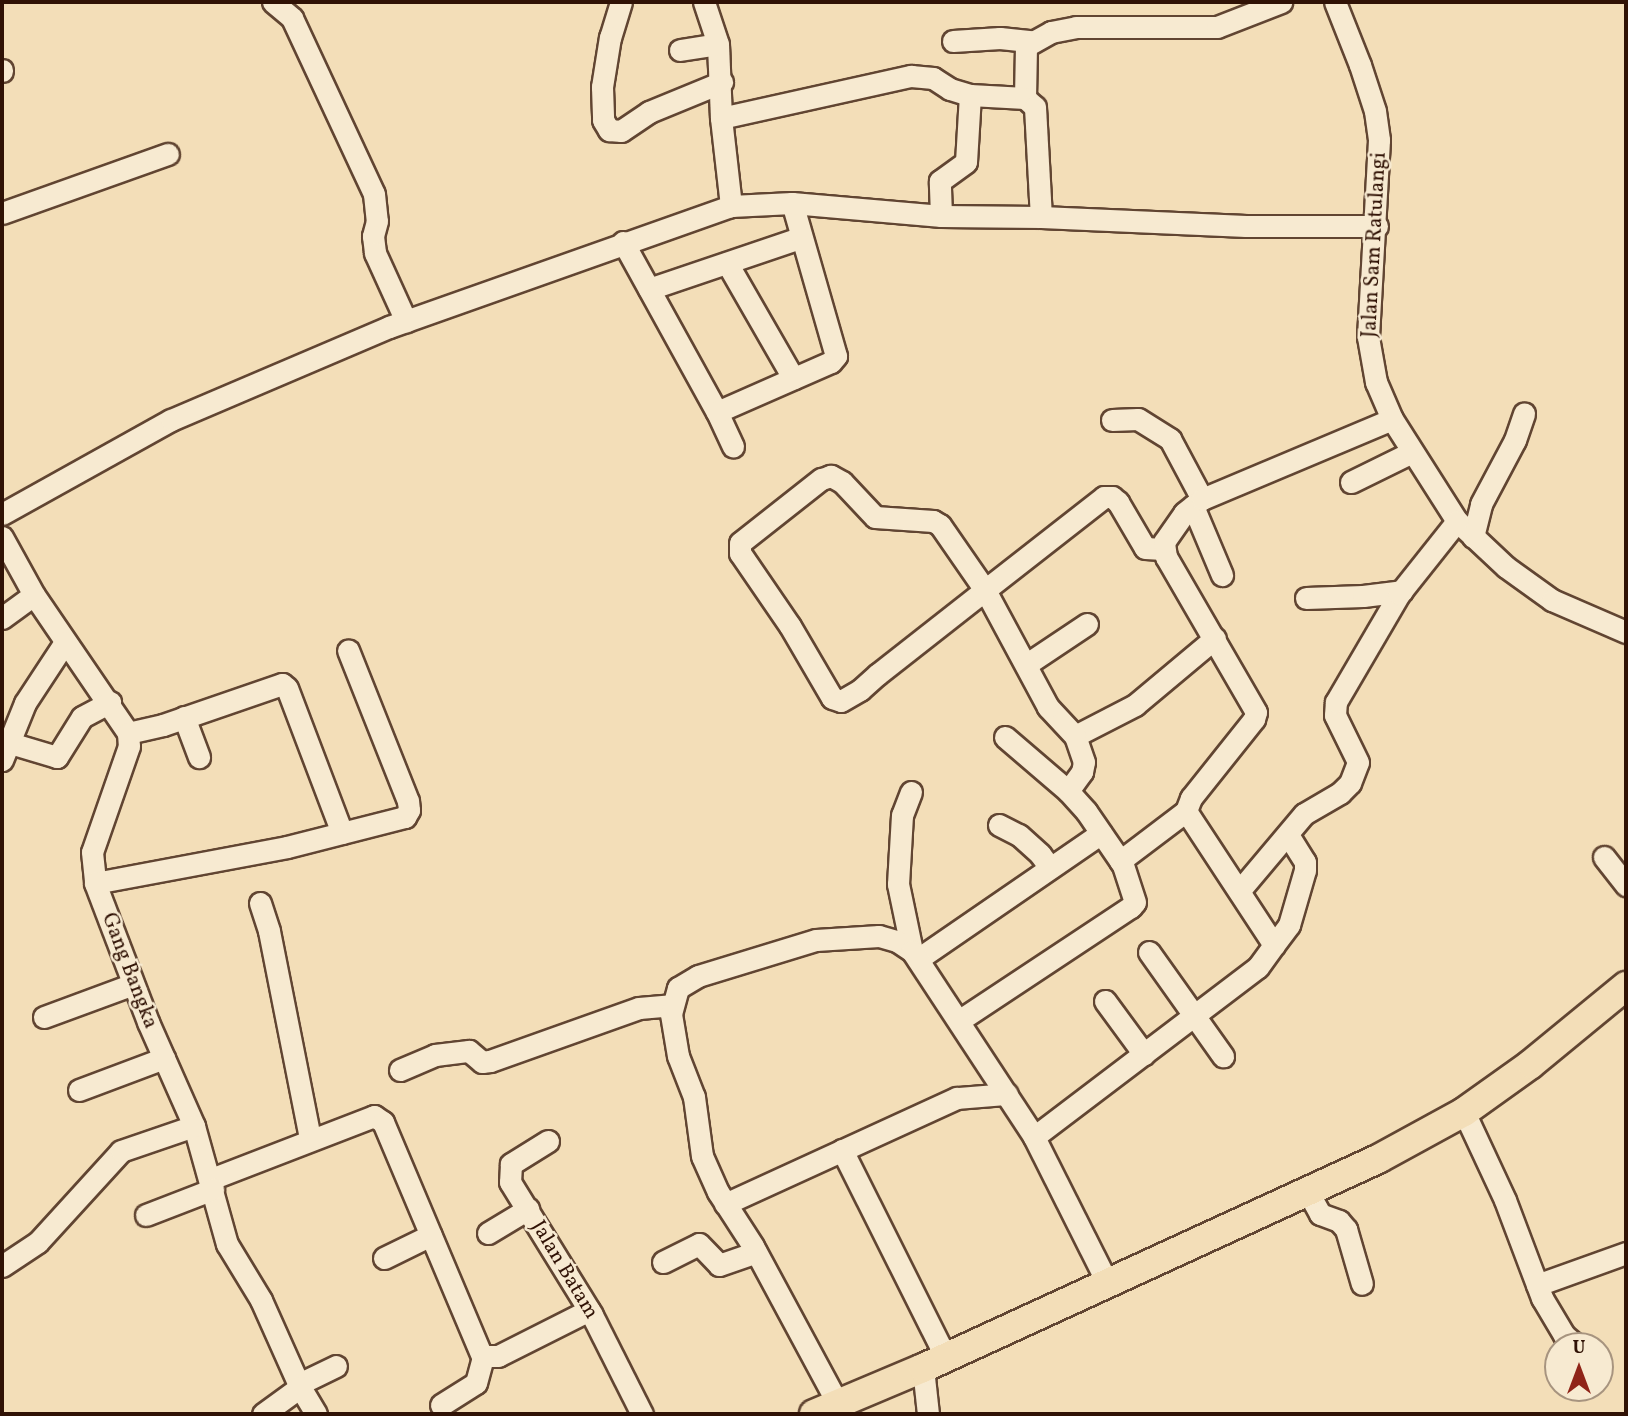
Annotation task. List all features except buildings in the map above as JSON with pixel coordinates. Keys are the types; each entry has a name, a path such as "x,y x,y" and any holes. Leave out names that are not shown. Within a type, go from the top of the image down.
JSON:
{"main road":[{"path":"826,1409 935,1363 1378,1159 1464,1112 1531,1063 1626,986"}],"street":[{"path":"273,2 292,18 374,194 377,220 373,236 375,253 406,321"},
{"path":"621,2 610,37 602,87 603,120 609,130 621,131 649,112 722,82"},
{"path":"704,2 718,44 722,82 721,118 731,206"},
{"path":"953,41 1000,38 1031,41 1051,32 1076,27 1217,27 1281,2"},
{"name":"Jalan Sam Ratulangi","path":"1335,2 1375,111 1380,157 1368,337 1376,382 1392,419 1457,521 1473,537 1506,567 1552,600 1626,632"},
{"path":"1026,98 1024,54 1031,41"},
{"path":"680,50 718,44"},
{"path":"721,118 911,76 933,78 950,89 970,94 1026,98 1035,107 1041,217"},
{"path":"941,216 940,181 966,162 970,94"},
{"path":"2,213 168,154"},
{"path":"2,513 171,420 406,321 731,206 792,203 941,216 1041,217 1246,226 1377,226"},
{"path":"718,412 831,362 836,356 792,203"},
{"path":"649,289 800,238"},
{"path":"623,242 718,412 733,446"},
{"path":"727,263 793,378"},
{"path":"1473,537 1481,504 1515,440 1524,414"},
{"path":"1112,420 1138,419 1171,439 1197,502 1222,575"},
{"path":"1120,860 1186,811 1191,798 1254,719 1256,712 1163,550 1169,531 1197,502 1392,419"},
{"path":"1351,482 1412,452"},
{"path":"1068,791 1082,772 1084,762 1075,736 1048,707 985,590 940,525 920,518 875,517 842,482 831,476 821,479 745,536 739,548 790,626 832,698 841,701 860,690 985,590 1108,496 1118,502 1145,548 1163,550"},
{"path":"1240,890 1304,814 1333,797 1350,783 1358,762 1335,715 1336,702 1402,591 1457,521"},
{"path":"2,537 34,595 110,702 128,733 184,718 279,684 285,686 342,833"},
{"path":"1306,598 1363,596 1402,591"},
{"path":"2,618 34,595"},
{"path":"1027,664 1087,624"},
{"path":"1075,736 1135,705 1214,638"},
{"path":"65,642 25,703 6,752 57,757 82,718 110,702"},
{"path":"94,883 287,847 405,817 409,810 348,650"},
{"path":"184,718 199,757"},
{"name":"Gang Bangka","path":"128,733 129,746 92,852 94,883 133,984 194,1126 212,1184 226,1244 272,1321 299,1386 316,1414"},
{"path":"960,1020 1131,908 1134,895 1120,860 1068,791 1005,737"},
{"path":"911,792 902,815 898,884 915,955"},
{"path":"1186,811 1274,945"},
{"path":"999,825 1019,835 1040,854 1050,868"},
{"path":"915,955 1101,833"},
{"path":"1034,1137 1258,967 1289,925 1305,870 1305,862 1288,835"},
{"path":"1604,858 1626,885"},
{"path":"260,902 269,931 310,1139"},
{"path":"826,1409 756,1252 725,1203 702,1156 694,1097 678,1056 671,1005 684,982 816,940 879,936 897,941 915,955 1034,1137 1108,1284"},
{"path":"1149,952 1192,1017 1223,1056"},
{"path":"44,1017 133,984"},
{"path":"1105,1000 1144,1054"},
{"path":"400,1069 435,1055 469,1051 482,1062 490,1062 639,1008 671,1005"},
{"path":"79,1090 164,1058"},
{"path":"725,1203 957,1098 1007,1094"},
{"path":"1464,1112 1505,1200 1537,1285 1562,1332"},
{"path":"146,1215 310,1139 368,1116 379,1118 484,1357 476,1383 441,1405"},
{"path":"2,1266 38,1242 121,1151 194,1126"},
{"name":"Jalan Batam","path":"548,1141 511,1164 510,1182 589,1310 642,1414"},
{"path":"842,1150 935,1363 928,1414"},
{"path":"1308,1192 1320,1214 1339,1221 1346,1229 1362,1284"},
{"path":"488,1233 528,1209"},
{"path":"384,1258 431,1235"},
{"path":"663,1262 699,1244 719,1265 756,1252"},
{"path":"1537,1285 1626,1253"},
{"path":"484,1357 498,1356 589,1310"},
{"path":"263,1414 299,1386 336,1366"}]}
